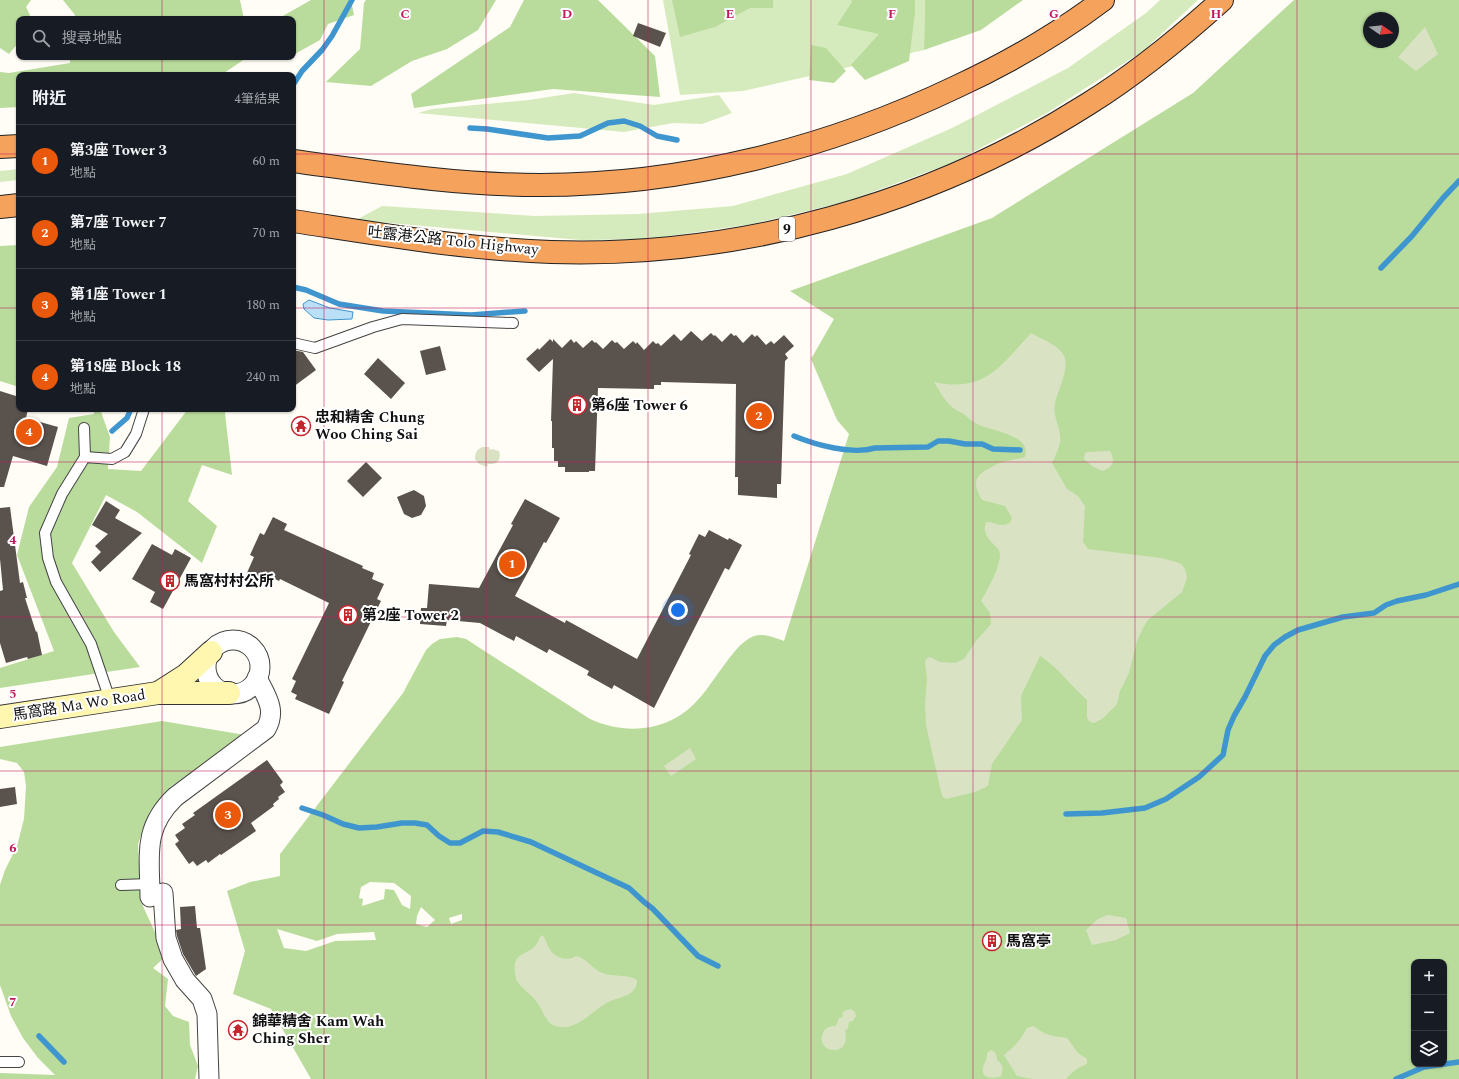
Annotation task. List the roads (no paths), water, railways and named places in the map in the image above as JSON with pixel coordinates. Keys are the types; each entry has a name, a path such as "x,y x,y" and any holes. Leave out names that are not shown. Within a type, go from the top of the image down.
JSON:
{"highway":[{"path":"296,161 440,180 534,185 577,184 627,180 719,167 756,159 823,141 898,114 1001,65 1063,28 1103,0"},
{"name":"吐露港公路 Tolo Highway","path":"296,221 496,249 580,252 646,250 679,247 767,233 814,222 866,208 913,191 959,173 1004,152 1088,104 1127,78 1163,51 1222,0"},
{"path":"0,147 16,146"},
{"path":"0,207 16,205"}],"street":[{"name":"馬窩路 Ma Wo Road","path":"0,717 158,693 238,693 253,685 260,670 259,660 256,652 242,641 224,641 216,646 186,675 158,693"},
{"path":"211,652 207,661 206,669 209,678 214,685 229,693"},
{"name":"馬窩路 Ma Wo Road","path":"209,1079 207,1014 202,999 185,980 173,959 166,938 166,918 163,893 150,897 149,842 156,822 164,808 174,797 266,729 269,723 271,711 257,678"}],"lane":[{"path":"296,344 315,348 402,319 513,323"},
{"path":"85,457 112,459 125,452 136,434 143,412"},
{"path":"84,428 85,457 62,494 45,533 48,558 56,582 90,644 110,700"},
{"path":"121,885 150,884"},
{"path":"0,1062 19,1062"}],"water":[{"path":"309,300 330,308 353,312 352,319 328,320 314,318 304,309 303,304"}],"waterway":[{"path":"296,80 302,71 322,50 332,36 352,0"},
{"path":"470,128 548,138 580,136 608,123 624,121 640,126 657,136 677,140"},
{"path":"1381,268 1412,236 1459,181"},
{"path":"296,288 306,290 339,304 383,311 471,315 525,311"},
{"path":"112,431 127,418 130,412"},
{"path":"794,436 823,446 845,450 928,447 938,441 982,444 993,449 1020,450"},
{"path":"1066,814 1102,813 1145,808 1166,799 1199,777 1223,755 1228,730 1265,656 1274,645 1285,637 1298,630 1343,617 1374,613 1386,605 1397,601 1426,595 1459,584"},
{"path":"302,808 343,824 359,828 402,823 427,825 439,836 450,843 460,843 483,831 498,832 531,842 629,888 653,909 698,956 718,966"},
{"path":"39,1036 64,1062"},
{"path":"1396,1079 1424,1067 1459,1062"}],"place":[{"name":"第6座 Tower 6","path":"577,405"},
{"name":"第7座 Tower 7","path":"759,416"},
{"name":"忠和精舍 Chung Woo Ching Sai","path":"301,426"},
{"name":"第18座 Block 18","path":"29,432"},
{"name":"第3座 Tower 3","path":"512,564"},
{"name":"馬窩村村公所","path":"170,581"},
{"name":"第2座 Tower 2","path":"348,615"},
{"name":"第1座 Tower 1","path":"228,815"},
{"name":"馬窩亭","path":"992,941"},
{"name":"錦華精舍 Kam Wah Ching Sher","path":"238,1030"}]}
